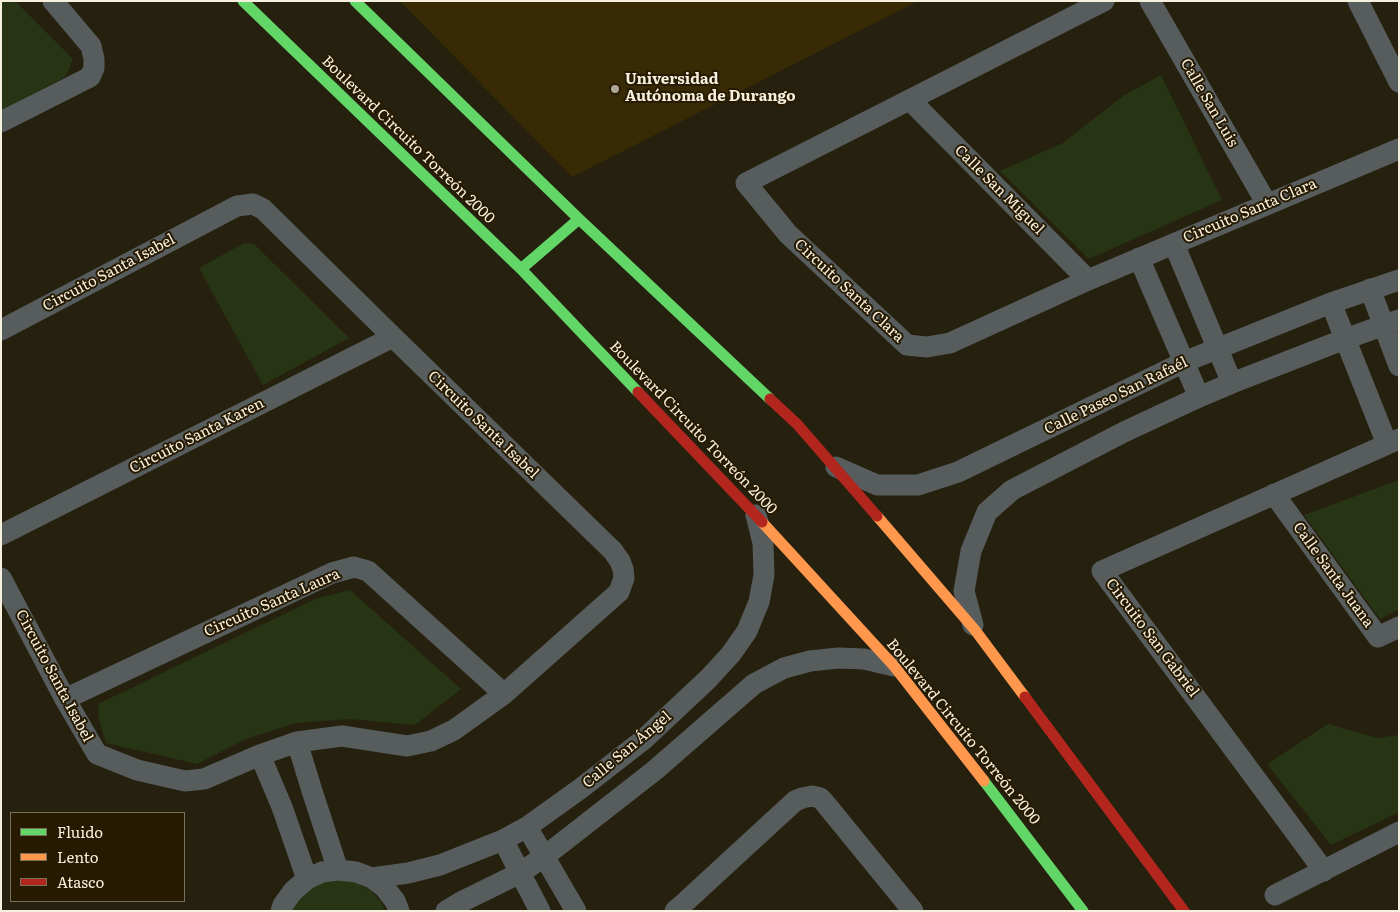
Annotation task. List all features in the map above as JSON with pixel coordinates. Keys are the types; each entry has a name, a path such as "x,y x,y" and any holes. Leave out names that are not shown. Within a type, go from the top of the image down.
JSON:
{"main road":[{"name":"Boulevard Circuito Torreón 2000","path":"243,1 521,269 756,515 894,666 1005,807 1083,911"},
{"path":"355,1 579,219 797,424 975,630 1181,906 1166,911"},
{"path":"521,269 579,219"}],"street":[{"path":"1,122 90,77 94,68 91,46 53,1"},
{"name":"Circuito Santa Clara","path":"1104,1 746,183 788,234 907,345 927,347 950,343 1088,280 1399,149"},
{"name":"Calle San Luis","path":"1150,1 1267,204"},
{"path":"1358,1 1399,82"},
{"name":"Calle San Miguel","path":"910,100 1088,280"},
{"name":"Circuito Santa Isabel","path":"1,330 236,206 253,204 262,208 613,551 620,561 624,578 619,592 504,694 454,730 431,741 407,746 342,736 298,742 260,754 204,778 185,781 137,770 97,754 65,699 1,578"},
{"path":"1174,244 1232,383"},
{"path":"1139,258 1199,397"},
{"name":"Calle Paseo San Rafaél","path":"834,466 877,485 918,485 958,472 1184,362 1218,350 1331,303 1399,280"},
{"path":"1370,289 1391,323 1399,366"},
{"path":"1331,303 1345,339 1393,442"},
{"path":"975,630 964,591 971,550 987,512 1012,490 1124,432 1199,397 1345,339 1391,323"},
{"name":"Circuito Santa Karen","path":"1,535 393,337"},
{"name":"Circuito San Gabriel","path":"1324,871 1102,571 1393,442"},
{"name":"Calle Santa Juana","path":"1274,494 1378,637 1399,627"},
{"name":"Calle San Ángel","path":"372,878 408,873 440,865 503,840 527,827 643,740 708,679 731,654 747,631 759,602 764,575 763,543 756,515"},
{"name":"Circuito Santa Laura","path":"65,699 332,573 354,568 368,571 504,694"},
{"name":"Calle San Ángel","path":"446,911 520,873 545,856 654,770 754,684 784,668 810,661 838,658 864,659 894,666"},
{"path":"298,742 338,870"},
{"path":"260,754 282,807 307,879"},
{"path":"681,909 796,801 812,796 820,798 824,802 913,911"},
{"path":"527,827 576,911"},
{"path":"1275,896 1399,832"},
{"path":"503,840 540,911"},
{"path":"281,911 293,891 307,879 322,872 338,870 356,872 372,878 395,901 399,911"}],"shaded area":[{"name":"Universidad Autónoma de Durango","path":"400,1 918,1 572,177"}],"green space":[{"path":"1,1 15,1 73,59 66,76 1,111"},
{"path":"1161,75 1222,200 1089,259 1000,171 1063,143 1123,96"},
{"path":"244,243 254,244 349,338 263,385 199,268"},
{"path":"1399,480 1399,609 1380,619 1304,515"},
{"path":"350,590 461,689 415,725 349,719 296,723 246,739 197,764 106,743 99,720 98,704 315,599"},
{"path":"1328,724 1377,738 1399,735 1399,812 1331,845 1267,764"},
{"path":"331,880 357,883 369,889 379,899 386,911 291,911 307,891 318,884"}],"traffic: fast":[{"path":"243,1 521,269 638,392"},
{"path":"355,1 579,219 770,399"},
{"path":"521,269 579,219"},
{"path":"984,781 1083,911"}],"traffic: slow":[{"path":"877,516 975,630 1025,697"},
{"path":"762,522 894,666 984,781"}],"traffic: jam":[{"path":"638,392 762,522"},
{"path":"770,399 797,424 877,516"},
{"path":"1025,697 1184,911"}],"place":[{"name":"Universidad Autónoma de Durango","path":"615,89"}]}
